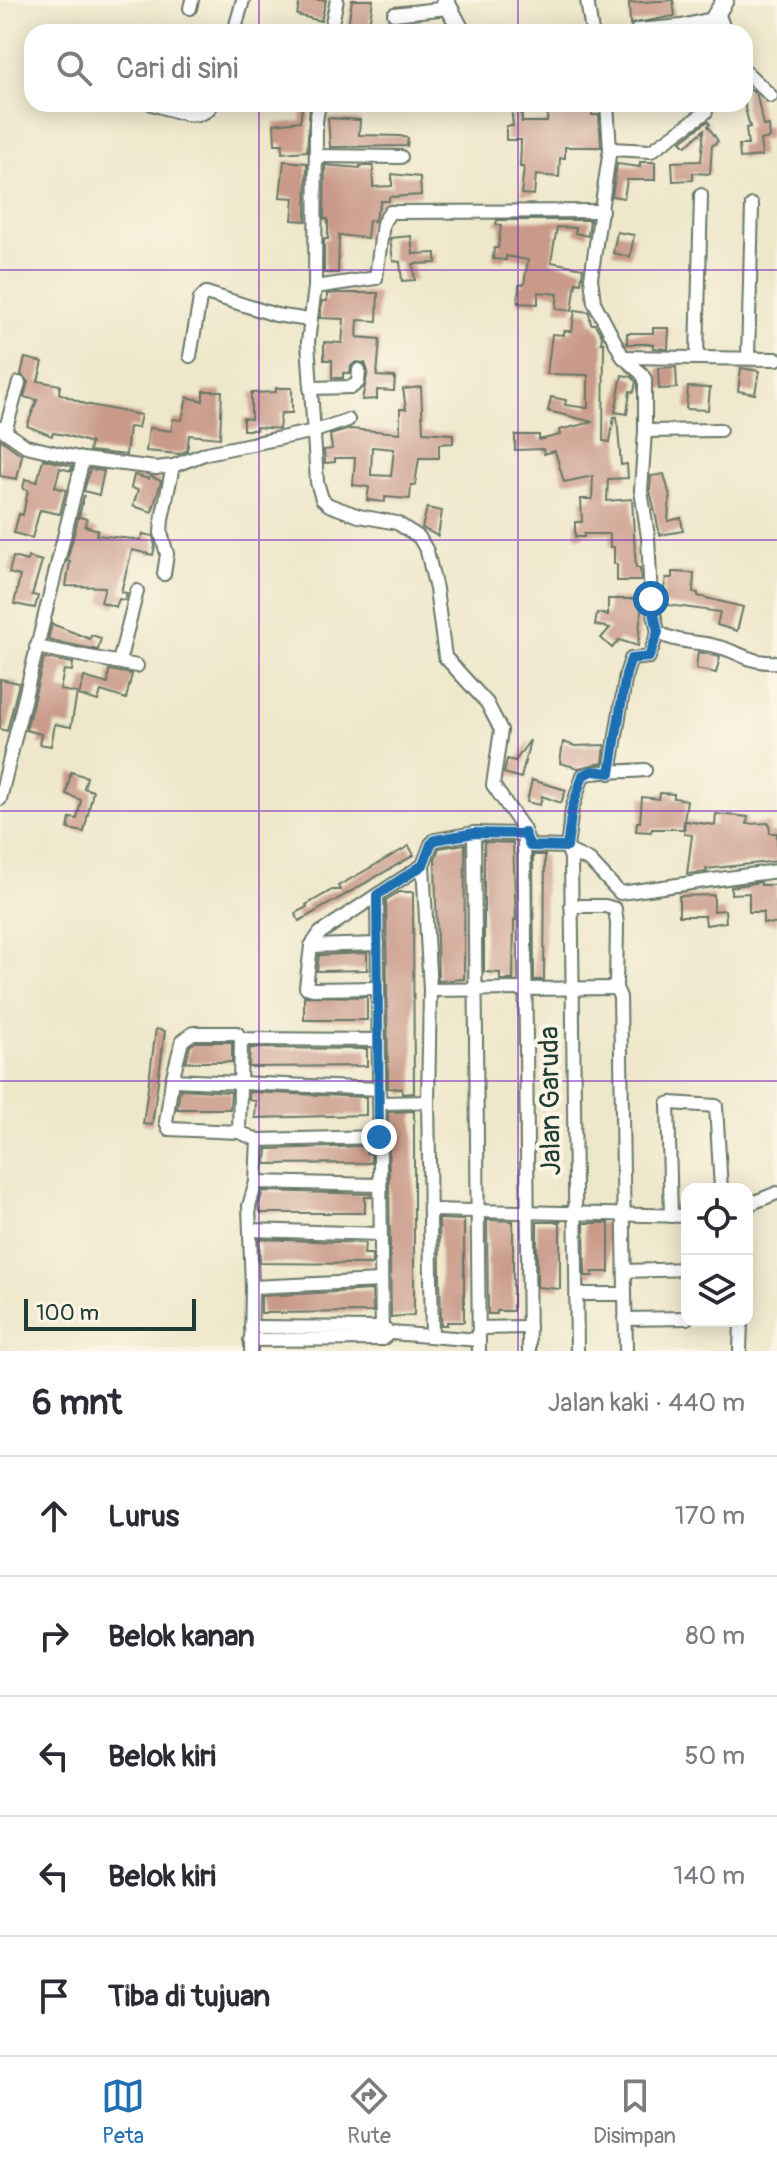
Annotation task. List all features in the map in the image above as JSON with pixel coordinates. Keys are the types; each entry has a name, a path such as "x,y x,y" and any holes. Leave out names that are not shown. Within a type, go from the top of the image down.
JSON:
{"street":[{"path":"236,24 243,0"},
{"path":"332,24 337,0"},
{"path":"587,0 591,24"},
{"path":"394,14 447,4 458,24"},
{"path":"703,24 712,21 722,7"},
{"path":"753,79 771,96"},
{"path":"183,112 198,116 207,112"},
{"path":"319,112 315,287 309,320 317,482 322,499 329,505 359,516 397,523 419,537 427,551 436,589 445,657 487,703 501,730 493,785 530,846 569,849 590,861 620,893 777,871"},
{"path":"608,112 610,149 591,278 594,302 623,357 645,379 641,490 648,537 651,599 658,632 649,657 631,659 610,773 645,770"},
{"path":"610,149 651,151 706,112"},
{"path":"316,156 401,157"},
{"path":"697,357 701,195"},
{"path":"748,358 752,205"},
{"path":"315,287 376,278 383,223 390,212 602,211"},
{"path":"190,356 200,299 206,293 276,315 309,320"},
{"path":"623,357 777,359"},
{"path":"310,388 352,387 358,382 359,370"},
{"path":"19,383 2,429 26,446 83,459 156,468 173,466 207,453 315,431 348,420"},
{"path":"645,431 720,430"},
{"path":"0,799 83,459"},
{"path":"164,574 167,554 161,533 162,519 173,466"},
{"path":"119,662 137,591"},
{"path":"658,632 671,639 719,646 745,659 777,662"},
{"path":"36,647 137,666"},
{"name":"Jalan Garuda","path":"577,1351 569,849 572,809 583,775 593,771 610,773"},
{"path":"432,1336 428,1102 430,990 423,865 433,841 474,833 524,833"},
{"path":"474,833 479,1340"},
{"path":"524,833 529,1351"},
{"path":"378,988 308,988 311,946 320,933 423,865"},
{"path":"377,895 380,1281 385,1333"},
{"path":"571,906 615,909 617,924 626,1351"},
{"path":"311,946 378,944"},
{"path":"430,990 616,988"},
{"path":"239,1132 241,1039 237,1033 193,1033 182,1041 172,1080 166,1122 169,1129 239,1132 258,1140 379,1137"},
{"path":"241,1039 379,1040"},
{"path":"172,1080 379,1089"},
{"path":"379,1103 428,1102"},
{"path":"671,1216 668,1104 716,1106 721,1183"},
{"path":"258,1140 256,1182 249,1206 251,1339 346,1346 385,1333"},
{"path":"256,1182 379,1185"},
{"path":"753,1203 777,1193"},
{"path":"430,1210 681,1216"},
{"path":"250,1230 380,1234"},
{"path":"626,1271 681,1269"},
{"path":"252,1287 380,1281"},
{"path":"578,1294 625,1294"},
{"path":"625,1319 681,1318"},
{"path":"297,1340 385,1333 479,1340 529,1327"},
{"path":"740,1351 741,1327"}],"building":[{"path":"300,0 326,0 321,21 297,15"},
{"path":"352,0 373,0 369,24 348,24"},
{"path":"673,0 675,16 630,24 629,3"},
{"path":"753,92 757,95 763,126 769,125 770,138 760,140 762,156 740,158 739,145 748,145 746,128 750,127 746,112 753,112"},
{"path":"302,112 309,112 307,151 282,153 283,144 275,144 274,124 300,121"},
{"path":"512,112 521,112 522,122 547,122 548,112 591,112 592,115 599,115 601,147 565,147 565,158 560,158 559,177 536,175 534,195 521,194 524,167 520,167 521,140 506,140 506,126 513,126"},
{"path":"328,118 360,120 359,135 400,136 408,138 407,146 330,147"},
{"path":"708,121 718,141 712,146 710,174 693,173 693,180 673,181 672,162 701,161 704,130 686,146 681,141"},
{"path":"284,161 307,163 306,221 292,220 294,198 280,197"},
{"path":"640,162 655,162 655,180 627,180 624,198 612,196 617,164 640,167"},
{"path":"325,165 373,166 373,187 392,186 392,174 420,177 421,195 389,197 389,201 381,201 374,221 369,220 367,238 339,235 338,273 324,273 324,239 328,239 328,219 324,219"},
{"path":"497,220 590,220 588,236 575,233 576,228 557,227 551,262 583,268 581,283 576,282 572,311 556,309 558,294 538,292 538,304 518,303 519,285 524,284 528,260 506,256 506,260 493,259 501,225 496,224"},
{"path":"617,232 634,235 630,257 613,253"},
{"path":"411,236 413,254 436,253 436,263 413,264 415,280 402,281 400,262 393,261 390,238"},
{"path":"378,293 377,321 358,320 357,337 380,339 377,376 395,377 394,391 377,390 377,399 362,400 368,371 365,363 356,362 351,366 350,373 343,373 343,378 332,378 332,360 324,360 324,342 342,343 344,319 320,318 322,301 327,301 327,294"},
{"path":"575,310 589,312 591,324 595,324 602,336 601,343 604,343 603,441 610,442 614,417 617,417 621,465 627,464 628,478 608,479 607,501 632,499 636,568 640,568 641,581 617,581 617,564 614,564 614,547 610,547 610,534 575,537 575,522 582,522 581,499 592,499 593,476 564,482 555,451 544,454 543,449 515,450 515,435 539,435 539,440 560,435 559,430 593,422 548,411 551,397 566,400 565,405 588,408 588,375 547,374 552,334 564,335 564,331 572,331"},
{"path":"653,328 669,328 668,349 653,348 653,344 627,344 627,333 653,333"},
{"path":"25,358 43,362 38,381 60,385 59,393 85,404 141,415 138,428 129,427 126,455 89,451 91,443 65,435 53,433 52,436 27,426 37,400 24,397 28,382 21,374"},
{"path":"676,367 677,388 659,389 658,368"},
{"path":"741,368 759,371 755,394 738,391"},
{"path":"622,375 632,377 636,382 634,392 630,391 627,414 615,412"},
{"path":"421,387 423,432 453,434 453,443 439,444 439,458 419,458 410,499 385,497 385,502 367,500 369,487 353,485 355,458 335,458 335,462 325,463 324,450 332,449 330,435 350,429 400,433 400,409 406,409 403,389","holes":["372,447 394,449 391,476 371,475"]},
{"path":"688,387 710,388 708,410 686,409"},
{"path":"276,388 292,388 292,413 281,413 279,429 256,427 256,430 243,430 243,418 251,419 251,393 276,392"},
{"path":"203,391 222,391 220,438 189,435 187,451 178,454 146,451 149,428 171,431 173,419 182,420 187,397 203,401"},
{"path":"0,439 22,455 17,479 0,476"},
{"path":"43,459 72,466 71,471 60,468 55,487 66,490 60,514 40,510 32,538 14,533 19,514 23,515 28,490 23,489 25,479 37,482"},
{"path":"90,469 104,471 99,495 84,491"},
{"path":"664,474 670,496 668,521 681,518 683,531 660,535 650,490 651,476"},
{"path":"134,475 149,479 150,476 161,481 152,512 133,506 138,490 131,488"},
{"path":"84,495 79,517 87,519 85,526 98,530 96,535 141,540 143,534 153,536 153,555 132,550 121,592 127,593 125,600 119,599 116,607 101,602 105,587 66,586 70,562 67,561"},
{"path":"427,508 442,511 438,536 422,528"},
{"path":"13,557 42,561 32,595 38,596 35,608 14,604 20,576 9,573"},
{"path":"672,572 694,573 693,592 698,596 743,607 737,631 717,625 720,612 661,604 666,578 672,578"},
{"path":"608,599 642,599 638,646 619,640 612,648 601,638 610,628 595,625 597,613 608,615"},
{"path":"52,624 90,639 91,635 101,638 98,650 48,640"},
{"path":"698,652 720,657 716,673 696,669"},
{"path":"44,658 73,663 72,671 64,670 60,690 77,693 71,727 55,724 51,746 39,744 41,734 26,730"},
{"path":"109,670 132,674 126,699 101,691 98,701 79,695 84,677 108,684"},
{"path":"0,679 19,683 7,731 0,729"},
{"path":"530,740 521,778 504,773 507,759 515,761"},
{"path":"563,742 575,746 605,745 603,763 578,768 560,763"},
{"path":"71,772 87,777 84,788 93,791 84,832 68,829 70,818 77,819 81,800 66,794"},
{"path":"532,780 566,790 561,803 542,796 540,805 527,802"},
{"path":"660,793 674,794 674,798 687,800 683,829 636,831 642,797 659,799"},
{"path":"716,814 748,817 747,824 769,823 770,833 777,833 777,861 687,874 692,835 684,834 685,821 715,825"},
{"path":"484,842 513,843 516,920 513,980 500,980 500,973 484,972"},
{"path":"465,844 464,979 438,981 435,859 439,848"},
{"path":"409,846 414,855 299,921 295,913 306,905 332,890 340,890 338,886"},
{"path":"533,855 545,855 544,980 534,980"},
{"path":"761,882 761,885 776,885 777,924 763,923 763,912 749,912 749,893 731,894 731,887"},
{"path":"399,892 413,892 414,1093 402,1094 402,1089 388,1088 386,900"},
{"path":"714,895 714,911 725,910 726,922 706,925 705,916 679,916 679,896"},
{"path":"367,953 367,970 317,971 319,955"},
{"path":"304,996 367,997 367,1020 304,1020"},
{"path":"156,1029 165,1031 152,1125 143,1124"},
{"path":"196,1042 232,1042 232,1062 186,1062 190,1046"},
{"path":"250,1048 367,1049 367,1066 249,1067"},
{"path":"180,1089 231,1092 230,1109 177,1109"},
{"path":"249,1092 366,1097 366,1115 255,1118 256,1101 249,1100"},
{"path":"414,1111 414,1315 391,1317 388,1112"},
{"path":"366,1146 366,1153 371,1153 371,1163 266,1164 267,1149"},
{"path":"263,1191 371,1194 371,1197 365,1197 365,1213 261,1213 258,1207"},
{"path":"439,1219 464,1220 464,1322 447,1322 447,1325 441,1325"},
{"path":"487,1220 513,1221 513,1311 488,1314"},
{"path":"537,1222 560,1222 560,1289 537,1287"},
{"path":"584,1223 609,1223 609,1272 593,1272 593,1276 585,1276"},
{"path":"259,1239 365,1243 364,1254 372,1254 372,1264 260,1263"},
{"path":"372,1290 373,1312 261,1313 261,1296"}],"route":[{"path":"379,1137 377,895 423,865 435,840 474,833 524,832 530,846 567,847 572,809 583,775 593,771 610,773 631,659 649,657 658,632 651,599"}]}
